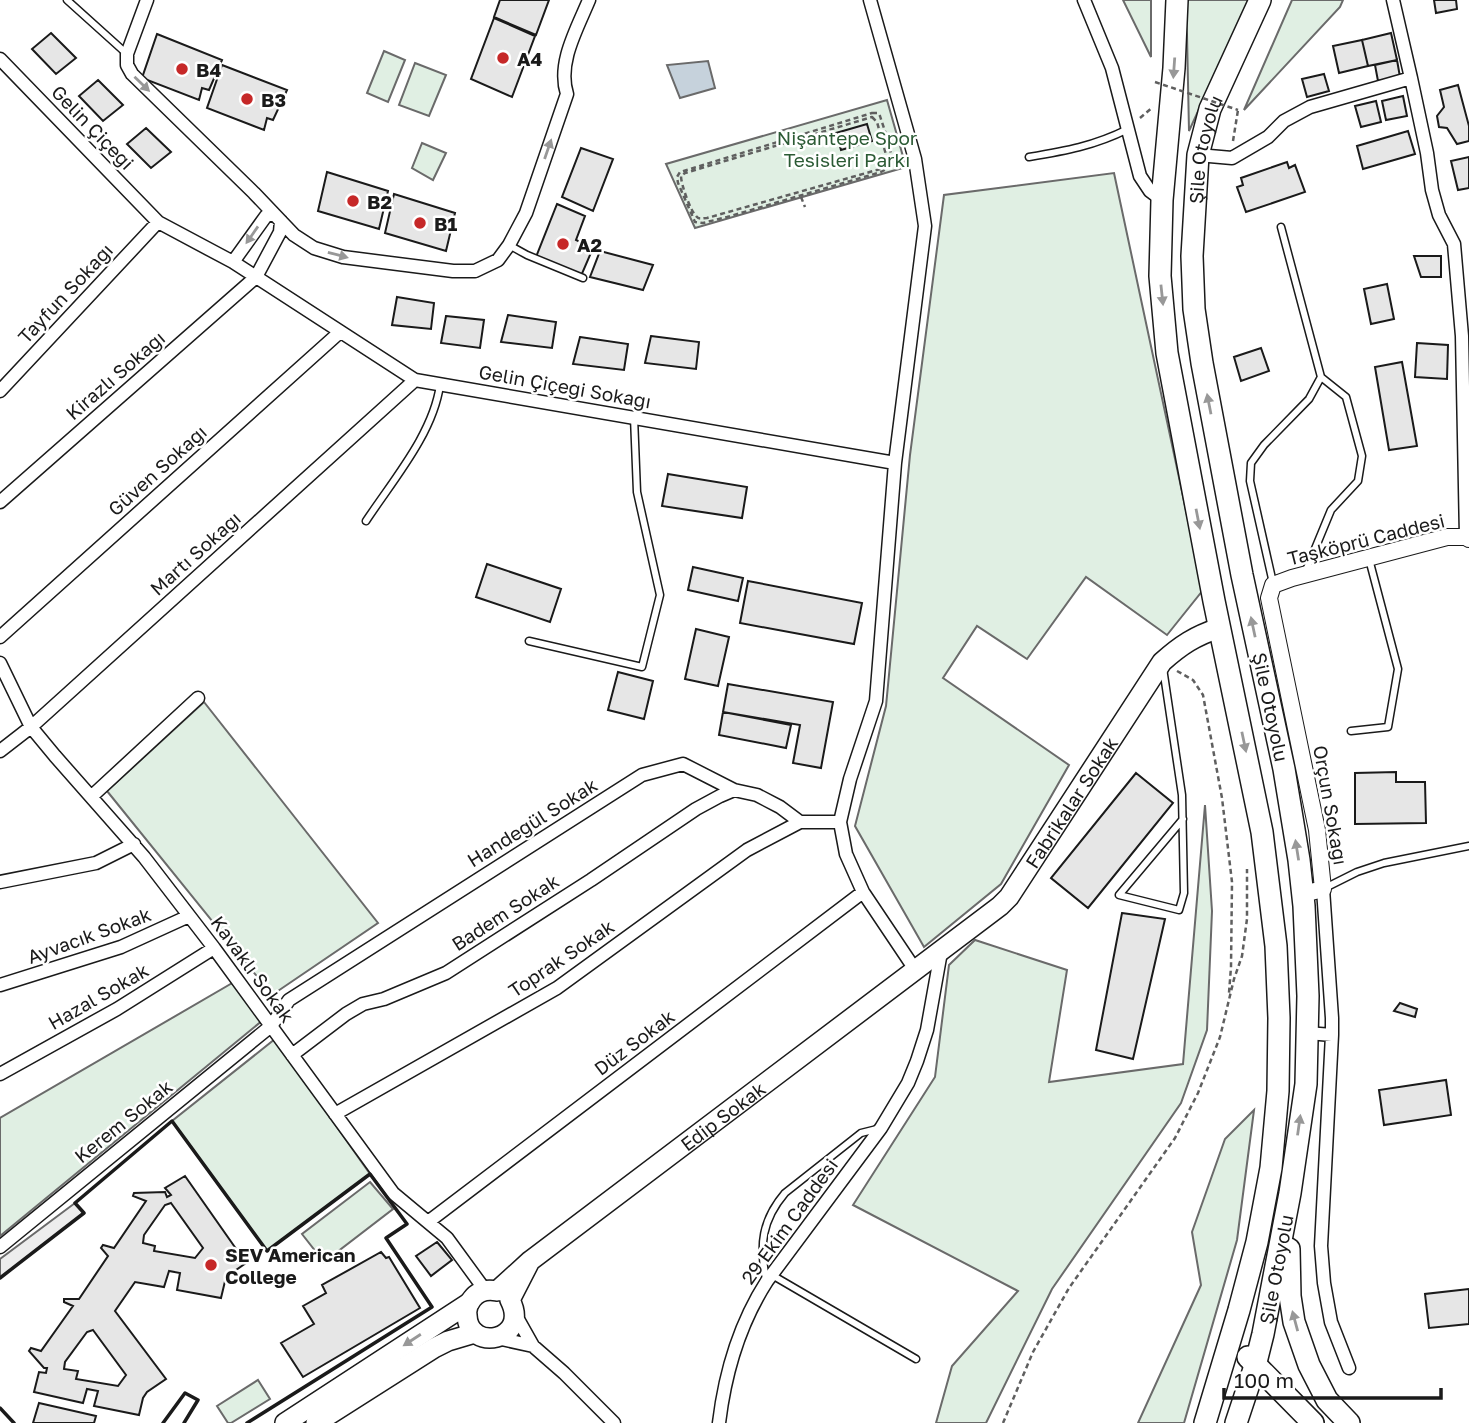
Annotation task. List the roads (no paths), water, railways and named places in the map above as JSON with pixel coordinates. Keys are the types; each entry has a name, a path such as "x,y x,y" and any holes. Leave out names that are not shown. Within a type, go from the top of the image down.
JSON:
{"highway":[{"name":"Şile Otoyolu","path":"1177,0 1162,200 1160,276 1167,353 1264,842 1276,946 1279,1018 1278,1091 1271,1168 1257,1242 1205,1423"},
{"name":"Şile Otoyolu","path":"1236,1423 1263,1334 1290,1193 1306,1084 1313,891 1244,584 1194,309 1192,256 1198,155 1210,109 1260,0"},
{"path":"1290,1193 1290,1296 1294,1322 1309,1365 1327,1400 1349,1423"},
{"path":"1231,1337 1255,1366 1313,1423"}],"main road":[{"name":"Fabrikalar Sokak","path":"916,971 992,914 1009,897 1162,662 1199,635 1220,628"},
{"name":"Edip Sokak","path":"502,1299 530,1261 916,971"},
{"path":"473,1297 502,1299 510,1329 497,1338 481,1337 469,1326 466,1311 469,1303 473,1297"},
{"path":"285,1423 469,1303"},
{"path":"316,1423 434,1348 475,1332"}],"street":[{"path":"147,0 127,54 127,65 132,74 294,235 314,248 343,257 453,271 475,271 498,260 526,213 567,94 564,76 566,60 589,0"},
{"path":"870,0 915,159 925,226 895,463 876,701 850,779 840,822 846,854 863,892 916,971"},
{"path":"1084,0 1111,68 1140,176 1150,191 1162,200"},
{"path":"1393,0 1427,153 1432,190 1454,244 1462,336 1467,538"},
{"name":"Gelin Çiçeği","path":"0,59 158,222"},
{"path":"1198,155 1232,158 1268,137 1284,121 1310,107 1411,78"},
{"path":"233,262 265,216 277,217"},
{"path":"256,277 280,232 277,217"},
{"name":"Gelin Çiçeği Sokağı","path":"158,222 233,262 415,380 895,463"},
{"name":"Tayfun Sokağı","path":"0,391 158,222"},
{"path":"1455,256 1469,256"},
{"name":"Kirazlı Sokağı","path":"0,502 256,277"},
{"name":"Güven Sokağı","path":"0,637 340,332"},
{"name":"Martı Sokağı","path":"0,751 31,727 415,380"},
{"name":"Taşköprü Caddesi","path":"1273,585 1447,537 1467,538"},
{"name":"Orçun Sokağı","path":"1273,585 1269,598 1317,830 1313,891 1332,1018 1321,1246 1331,1322 1349,1368"},
{"name":"Kavaklı Sokak","path":"0,663 31,727 134,844 214,948 393,1194 447,1238 502,1299 533,1346"},
{"path":"91,797 198,698"},
{"name":"Handegül Sokak","path":"271,1026 289,1000 642,775 683,764 734,790 757,795 800,822"},
{"name":"Badem Sokak","path":"292,1055 363,1004 384,999 446,973 696,809 734,790"},
{"path":"800,822 840,822"},
{"name":"Toprak Sokak","path":"335,1114 557,988 747,850 800,822"},
{"path":"0,882 96,863 134,844"},
{"name":"Düz Sokak","path":"428,1222 863,892"},
{"name":"Ayvacık Sokak","path":"0,985 121,947 189,916"},
{"name":"Hazal Sokak","path":"0,1074 117,1009 214,948"},
{"name":"29 Ekim Caddesi","path":"719,1423 725,1384 736,1346 754,1301 881,1128 908,1083 927,1030 941,952"},
{"name":"Kerem Sokak","path":"0,1247 271,1026"},
{"path":"1307,1033 1332,1035"},
{"path":"497,1338 533,1346 614,1423"}],"lane":[{"path":"67,0 127,54"},
{"path":"1029,157 1105,141 1128,130"},
{"path":"1281,226 1321,377 1346,397 1362,456 1358,481 1331,510 1304,575"},
{"path":"509,245 583,278"},
{"path":"1273,585 1250,481 1251,463 1264,445 1310,400 1321,377"},
{"path":"366,521 425,431 440,385"},
{"path":"529,641 642,667 660,595 637,492 634,417"},
{"path":"1351,731 1388,727 1398,669 1369,557"},
{"path":"1162,662 1182,795 1183,819 1184,893 1179,910 1119,895 1183,819"},
{"path":"1313,891 1384,863 1469,846"},
{"path":"881,1128 861,1133 785,1193 769,1215 765,1227 763,1256 769,1278 916,1360"}],"place":[{"name":"A4","path":"503,58"},
{"name":"B4","path":"182,69"},
{"name":"B3","path":"247,99"},
{"name":"B2","path":"353,201"},
{"name":"B1","path":"420,223"},
{"name":"A2","path":"563,244"},
{"name":"SEV American College","path":"211,1265"}],"park label":[{"name":"Nişantepe Spor Tesisleri Parkı","path":"847,148"}]}
